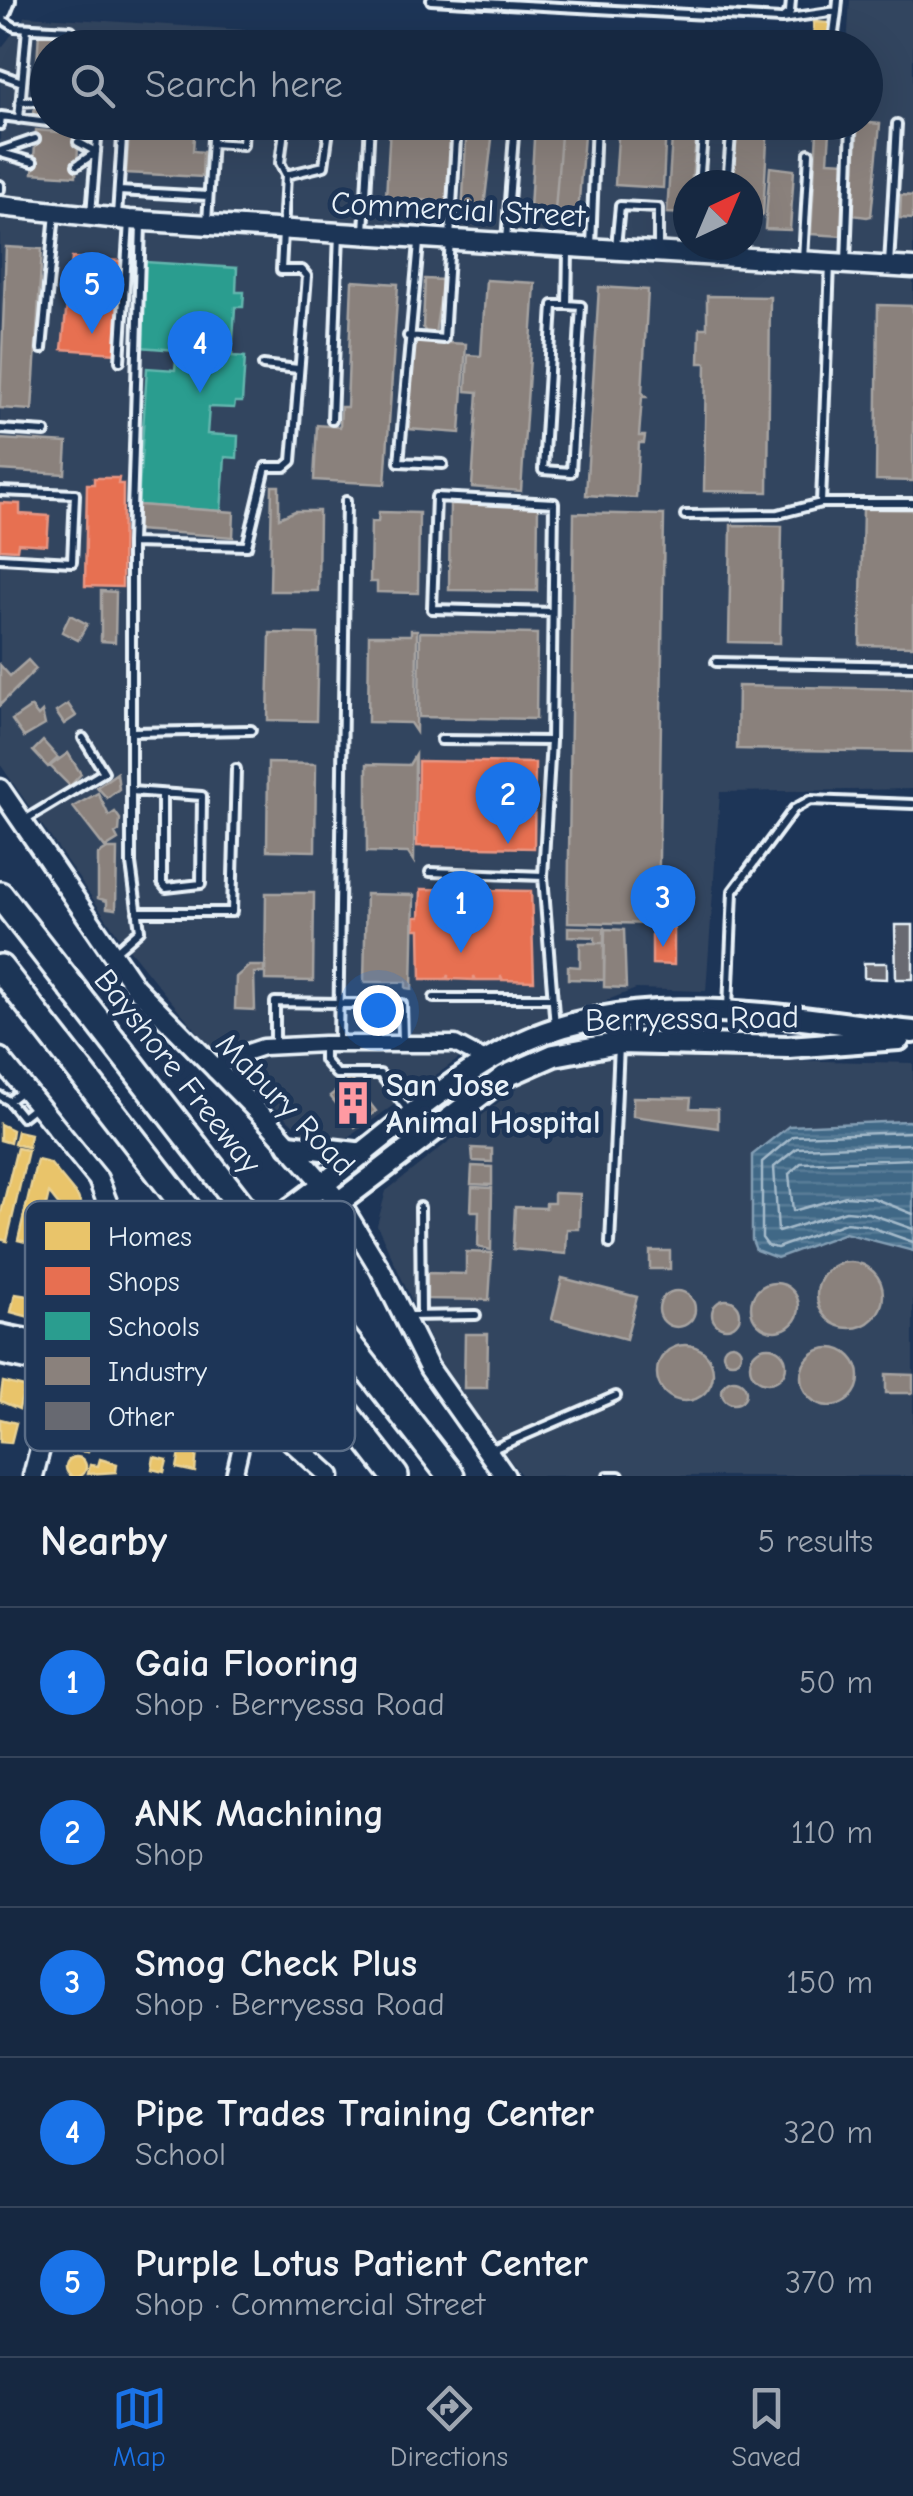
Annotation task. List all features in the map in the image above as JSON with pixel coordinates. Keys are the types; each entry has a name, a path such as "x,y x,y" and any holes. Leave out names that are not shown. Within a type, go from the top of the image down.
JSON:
{"highway":[{"name":"Bayshore Freeway","path":"1,891 239,1201"},
{"path":"0,968 181,1201"},
{"name":"Bayshore Freeway","path":"355,1351 451,1476"},
{"path":"355,1425 395,1476"}],"main road":[{"path":"0,10 4,0"},
{"name":"Berryessa Road","path":"301,1201 487,1061 556,1030 626,1014 727,1013 913,1036"},
{"name":"Berryessa Road","path":"343,1201 504,1077 554,1055 618,1044 788,1047 913,1036"},
{"path":"289,1145 364,1154"},
{"name":"Berryessa Road","path":"0,1335 25,1341"},
{"name":"Berryessa Road","path":"0,1353 25,1359"}],"street":[{"name":"Commercial Street","path":"0,206 129,219 673,251"},
{"name":"Commercial Street","path":"763,255 913,268"},
{"name":"Mabury Road","path":"0,789 109,955 338,1201"},
{"path":"214,1071 227,1059 275,1046 455,1044 487,1061"},
{"path":"0,1058 98,1179 107,1201"},
{"name":"Mabury Road","path":"355,1227 412,1316 429,1368 505,1476"},
{"path":"33,1476 39,1451"},
{"path":"234,1476 240,1451"},
{"path":"302,1451 330,1476"}],"lane":[{"path":"431,0 781,20 838,11"},
{"path":"781,20 790,12 791,0"},
{"path":"835,30 838,0"},
{"path":"0,18 27,28 71,30"},
{"path":"18,119 27,28"},
{"path":"24,56 30,57"},
{"path":"0,74 30,84"},
{"path":"22,81 30,77"},
{"path":"20,102 30,101"},
{"path":"0,125 0,116 30,120"},
{"path":"888,266 897,124"},
{"path":"0,152 32,140"},
{"path":"91,215 97,140"},
{"path":"109,955 140,930 131,864 129,219 119,190 122,140"},
{"path":"206,224 212,140"},
{"path":"212,143 243,145 243,140"},
{"path":"131,543 247,546 266,467 284,467 292,461 306,276 302,270 282,270 286,175 280,163 283,140"},
{"path":"286,175 324,166 328,140"},
{"path":"364,234 369,140"},
{"path":"408,336 444,339 454,239 457,140"},
{"path":"506,242 514,140"},
{"path":"591,246 595,140"},
{"path":"699,170 702,140"},
{"path":"728,170 731,140"},
{"path":"821,503 850,140"},
{"path":"78,142 96,152"},
{"path":"0,152 34,162"},
{"path":"76,165 96,152"},
{"path":"803,260 810,153"},
{"path":"119,190 208,196"},
{"path":"616,248 620,206 658,208 658,252"},
{"path":"42,349 55,212"},
{"path":"120,361 129,219"},
{"path":"332,420 338,232"},
{"path":"419,236 399,462 443,464"},
{"path":"567,306 568,245"},
{"path":"553,305 567,306 582,306 571,472 543,470 553,305"},
{"path":"262,365 298,369"},
{"path":"0,428 46,432"},
{"path":"0,491 75,494 72,562 0,558"},
{"path":"552,612 432,608 436,497 554,503 551,741 543,876 556,1030"},
{"path":"346,501 339,1002 324,1060 336,1074 380,1074 413,1116"},
{"path":"685,515 778,514 821,503 913,503"},
{"path":"716,662 913,666"},
{"path":"131,732 250,730"},
{"path":"22,822 104,772 83,738"},
{"path":"441,740 551,741"},
{"path":"138,912 232,912 236,768"},
{"path":"131,791 202,796 201,884 166,888 162,883 162,794"},
{"path":"727,1013 732,892 794,808 810,800 913,804"},
{"path":"430,872 543,876"},
{"path":"434,998 552,998"},
{"path":"275,1046 276,1002 402,1004 403,1045"},
{"path":"610,1244 618,1044"},
{"path":"9,1101 26,1087"},
{"path":"0,1096 22,1117 39,1103"},
{"path":"420,1207 412,1316 476,1315"},
{"path":"487,1452 616,1396"},
{"path":"608,1476 620,1476"}],"shaded area":[{"path":"850,0 913,0 913,789 720,792 706,991 636,989 464,1055 346,1139 315,1144 224,1062 117,934 0,764 0,50 26,16 247,30 30,30 30,140 883,140 883,30 848,30"},
{"path":"592,1056 913,1063 913,1476 522,1476 448,1379 377,1225 386,1191 543,1067"}],"water":[{"path":"913,1123 913,1251 845,1233 777,1258 756,1250 752,1240 752,1155 789,1126"}],"building: Homes":[{"path":"814,22 829,23 829,30 814,30"},
{"path":"0,1124 12,1130 10,1143 0,1140"},
{"path":"17,1131 30,1134 28,1147 14,1144"},
{"path":"17,1148 28,1150 7,1241 0,1239 0,1217"},
{"path":"37,1160 50,1163 79,1201 55,1201 49,1193 47,1201 27,1201"},
{"path":"25,1211 25,1242 18,1240"},
{"path":"15,1294 25,1296 25,1316 11,1312"},
{"path":"3,1382 24,1387 19,1409 0,1401"},
{"path":"0,1419 16,1423 11,1443 0,1442"},
{"path":"180,1451 197,1451 195,1472 177,1468"},
{"path":"154,1457 167,1460 164,1472 152,1469"},
{"path":"100,1459 117,1464 116,1472 88,1474 90,1465 98,1466"},
{"path":"69,1460 83,1460 83,1474 69,1474"}],"building: Shops":[{"path":"72,258 121,261 116,353 62,349"},
{"path":"94,478 119,478 118,484 123,484 122,587 85,586 87,484 94,484"},
{"path":"0,503 20,504 20,514 49,516 47,545 18,543 17,550 0,549"},
{"path":"418,761 535,763 534,848 417,846"},
{"path":"421,889 531,891 534,981 503,980 501,976 501,980 476,980 474,976 474,980 448,979 448,975 446,979 421,979 420,929 415,929 415,917 420,917"},
{"path":"652,929 674,929 674,965 652,964"}],"building: Schools":[{"path":"145,262 237,268 236,292 244,292 243,307 235,307 232,356 245,357 242,402 235,402 234,408 209,407 207,434 238,436 237,458 225,457 221,511 138,505 147,368 175,370 177,350 140,347"}],"building: Industry":[{"path":"35,140 79,140 76,176 33,173"},
{"path":"129,140 194,140 193,151 203,152 202,177 126,173"},
{"path":"389,140 450,140 447,202 386,198"},
{"path":"466,140 492,140 483,216 462,215"},
{"path":"534,140 561,140 555,211 530,209"},
{"path":"561,140 584,140 578,213 555,211"},
{"path":"618,140 665,140 663,188 615,185"},
{"path":"672,140 696,140 693,170 673,170 673,213 667,213"},
{"path":"736,140 767,140 763,215 763,170 734,170"},
{"path":"817,140 829,140 828,161 846,162 842,236 811,234"},
{"path":"857,140 878,140 871,216 852,215"},
{"path":"770,167 794,170 790,230 765,229"},
{"path":"901,195 913,196 913,219 900,218"},
{"path":"6,247 42,249 32,410 0,408"},
{"path":"425,279 443,280 435,334 426,333 423,327"},
{"path":"486,280 535,283 521,491 472,487 478,392 466,391 468,355 481,356"},
{"path":"352,281 398,284 385,484 314,480 317,425 340,427 341,407 347,407"},
{"path":"599,287 648,290 642,392 646,397 642,397 639,436 645,436 644,443 639,443 636,498 586,495"},
{"path":"707,296 770,297 768,492 704,491 706,363 699,363 700,328 707,328"},
{"path":"878,305 913,306 913,481 876,480"},
{"path":"415,341 466,344 460,433 409,429 412,380 408,379 412,375"},
{"path":"0,439 67,443 65,474 0,470"},
{"path":"272,486 279,486 279,518 295,511 319,511 318,591 270,591"},
{"path":"450,504 538,506 537,591 449,590"},
{"path":"138,505 234,512 233,537 137,530"},
{"path":"863,509 913,510 913,646 860,645"},
{"path":"379,512 419,513 418,593 377,592 377,582 370,582 371,522 378,522"},
{"path":"574,513 664,515 658,924 568,922"},
{"path":"731,525 782,526 780,643 729,642"},
{"path":"101,591 116,592 115,642 101,641"},
{"path":"70,615 87,624 78,640 62,632"},
{"path":"411,630 417,630 416,732 410,723 368,722 369,635 411,635"},
{"path":"420,632 537,634 536,719 419,717"},
{"path":"270,633 318,634 316,721 268,720"},
{"path":"28,660 36,669 0,705 0,665 10,676"},
{"path":"738,686 913,689 913,752 737,749"},
{"path":"68,704 76,716 64,724 56,712"},
{"path":"31,707 38,716 42,712 45,725 24,737 12,720"},
{"path":"43,741 58,758 48,767 33,751"},
{"path":"68,753 81,774 70,786 50,766"},
{"path":"415,755 414,862 408,853 367,852 367,764 409,765"},
{"path":"268,763 316,764 315,851 267,850"},
{"path":"117,773 119,789 107,798 97,787"},
{"path":"98,793 109,816 115,812 120,819 115,834 118,840 105,848 73,807"},
{"path":"107,849 117,849 116,909 107,908 107,901 98,898 98,855"},
{"path":"266,893 314,893 313,981 265,980"},
{"path":"366,894 414,895 412,989 406,988 406,982 364,982"},
{"path":"568,927 604,928 604,943 595,943 595,937 568,936"},
{"path":"605,929 624,930 626,988 604,987"},
{"path":"580,943 604,943 604,980 568,979 568,966 580,967"},
{"path":"249,966 264,966 264,973 254,973 255,1010 235,1009 236,977"},
{"name":"San Jose Animal Hospital","path":"351,1079 376,1111 355,1127 330,1096"},
{"path":"633,1097 691,1098 690,1108 718,1109 718,1128 633,1116"},
{"path":"472,1148 492,1149 492,1162 473,1161"},
{"path":"472,1166 492,1167 492,1185 471,1184"},
{"path":"472,1187 492,1188 491,1250 478,1247 479,1211 471,1211"},
{"path":"554,1193 580,1194 579,1229 567,1229 566,1254 513,1249 515,1207 546,1208 546,1203 554,1203"},
{"path":"650,1251 670,1251 670,1269 650,1269"},
{"path":"466,1252 492,1253 489,1300 427,1299 427,1273 466,1274"},
{"path":"850,1262 874,1271 883,1295 874,1319 850,1328 826,1319 817,1295 826,1271"},
{"path":"562,1278 637,1297 626,1339 552,1319"},
{"path":"775,1283 792,1290 799,1307 792,1324 775,1331 758,1324 751,1307 758,1290"},
{"path":"677,1291 690,1296 695,1309 690,1322 677,1327 664,1322 659,1309 664,1296"},
{"path":"726,1300 736,1304 740,1314 736,1324 726,1328 716,1324 712,1314 716,1304"},
{"path":"465,1334 488,1334 487,1388 464,1388"},
{"path":"732,1344 741,1353 732,1362 723,1353"},
{"path":"685,1345 705,1353 713,1373 705,1393 685,1401 665,1393 657,1373 665,1353"},
{"path":"768,1347 781,1352 786,1365 781,1378 768,1383 755,1378 750,1365 755,1352"},
{"path":"830,1348 850,1357 859,1377 850,1397 830,1406 810,1397 801,1377 810,1357"},
{"path":"886,1374 913,1375 913,1393 886,1393"},
{"path":"734,1380 746,1392 734,1404 722,1392"}],"building: Other":[{"path":"895,925 913,925 913,979 896,979"},
{"path":"864,963 887,963 887,979 864,978"}],"place":[{"name":"Purple Lotus Patient Center","path":"92,334"},
{"name":"Pipe Trades Training Center","path":"200,393"},
{"name":"ANK Machining","path":"508,844"},
{"name":"Smog Check Plus","path":"663,947"},
{"name":"Gaia Flooring","path":"461,953"},
{"name":"San Jose Animal Hospital","path":"353,1103"}]}
